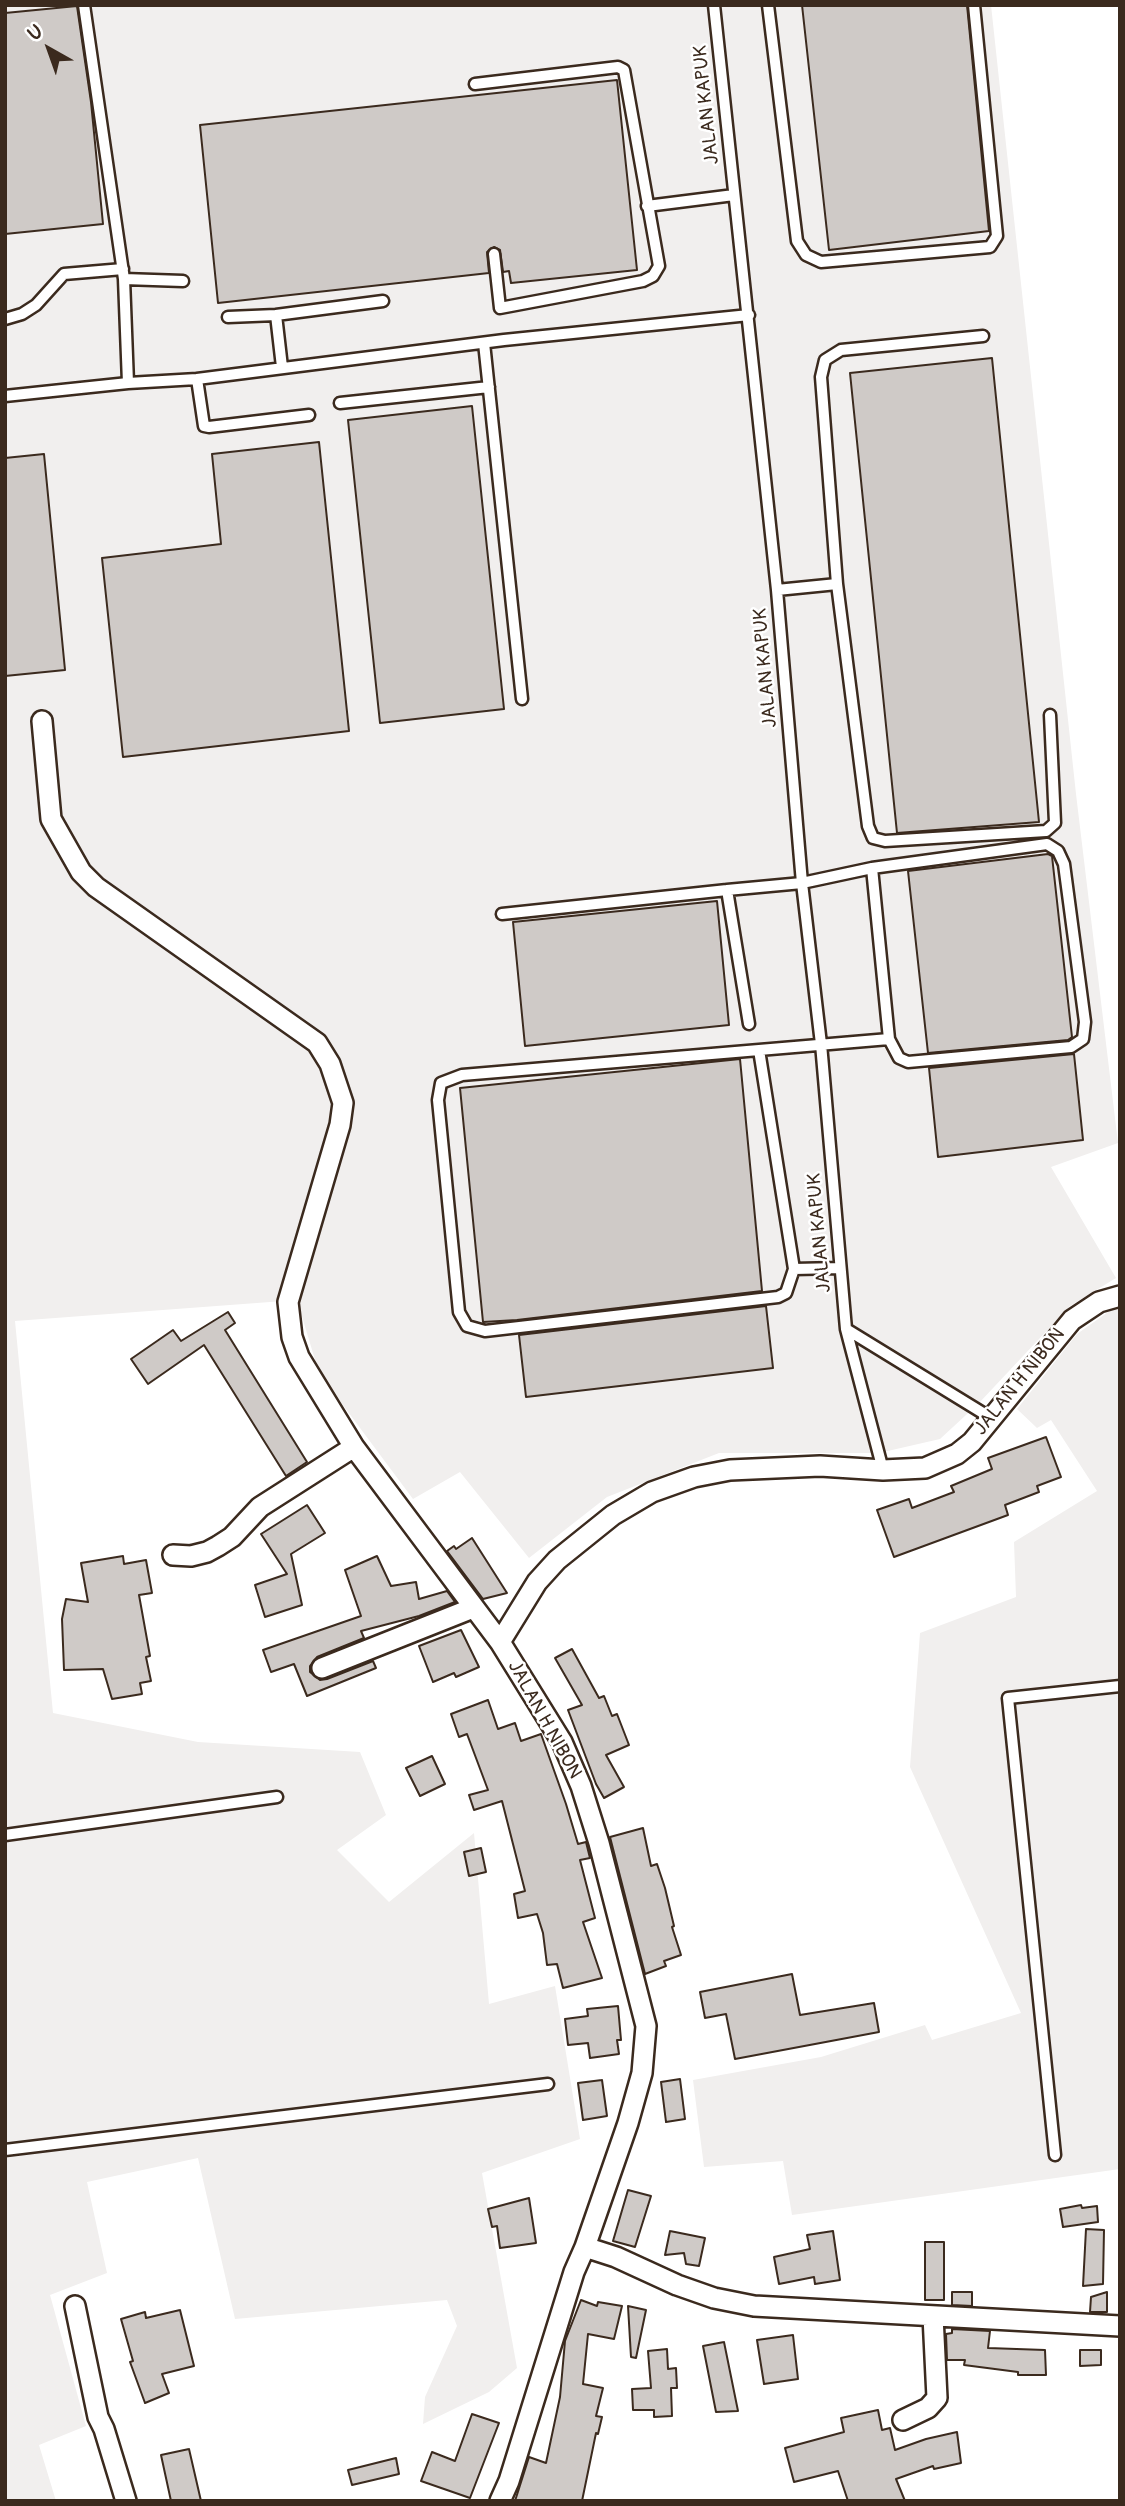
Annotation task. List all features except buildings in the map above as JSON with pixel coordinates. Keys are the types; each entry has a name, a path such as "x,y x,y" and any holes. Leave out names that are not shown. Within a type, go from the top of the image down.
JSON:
{"street":[{"path":"42,721 51,819 80,872 96,887 317,1043 330,1064 343,1104 340,1125 288,1302 292,1337 299,1357 354,1447 500,1642"},
{"name":"JALAN H NIBON","path":"500,2501 574,2272 628,2123 642,2073 646,2026 599,1843 581,1786 562,1742 500,1642 537,1582 557,1560 613,1515 652,1492 694,1477 752,1468 925,1468 957,1454 972,1442 1072,1320 1099,1302 1120,1296"},
{"path":"173,1555 191,1556 218,1546 232,1536 260,1507 354,1447"},
{"path":"323,1668 473,1608"},
{"path":"585,2247 616,2257 677,2286 754,2306 1120,2326"},
{"path":"75,2306 98,2417 125,2501"},
{"path":"903,2420 928,2408 937,2398 933,2316"}],"lane":[{"path":"84,5 124,274 128,383"},
{"name":"JALAN KAPUK","path":"714,5 749,315 802,883 821,1044 846,1329 883,1470"},
{"path":"768,5 797,241 806,255 821,262 990,247 997,236 974,5"},
{"path":"475,84 618,67 624,70 659,266 653,276 643,281 500,308 494,254"},
{"path":"647,206 734,195"},
{"path":"5,318 22,314 36,304 64,274 124,274 183,281"},
{"path":"228,317 276,315 383,301"},
{"path":"276,315 282,367"},
{"path":"5,396 128,383 197,379 484,342 749,315"},
{"path":"984,336 841,350 825,360 821,377 836,584 868,826 873,838 885,841 1046,831 1055,823 1050,715"},
{"path":"484,342 522,699"},
{"path":"197,379 204,426 309,415"},
{"path":"340,403 489,387"},
{"path":"776,590 836,584"},
{"path":"502,914 802,883 872,868 1047,844 1058,851 1064,864 1085,1022 1083,1039 1071,1047 908,1062 899,1058 889,1039 872,868"},
{"path":"727,891 748,1024"},
{"path":"759,1050 794,1269 786,1293 778,1297 485,1331 467,1326 459,1312 438,1100 441,1083 462,1074 889,1039"},
{"path":"794,1269 839,1268"},
{"path":"846,1329 991,1418"},
{"path":"1055,2155 1008,1699 1120,1686"},
{"path":"5,1835 277,1797"},
{"path":"5,2150 548,2084"}],"shaded area":[{"path":"5,5 991,5 1076,794 1118,1143 1051,1167 1116,1278 1070,1306 979,1403 940,1439 879,1453 719,1453 607,1497 529,1558 460,1472 413,1499 319,1373 297,1300 15,1321 53,1713 198,1742 360,1752 386,1815 337,1850 389,1902 474,1833 489,2004 555,1986 580,2139 482,2173 517,2368 489,2392 423,2424 425,2397 457,2326 447,2300 235,2319 198,2158 87,2182 107,2273 50,2295 86,2426 39,2445 56,2501 5,2501"},
{"path":"1120,1308 1120,2169 792,2215 783,2161 704,2167 693,2080 821,2057 925,2025 932,2040 1021,2013 910,1767 920,1633 1016,1597 1014,1542 1097,1491 1051,1420 1037,1428 1017,1409 1077,1334 1111,1310"}]}
